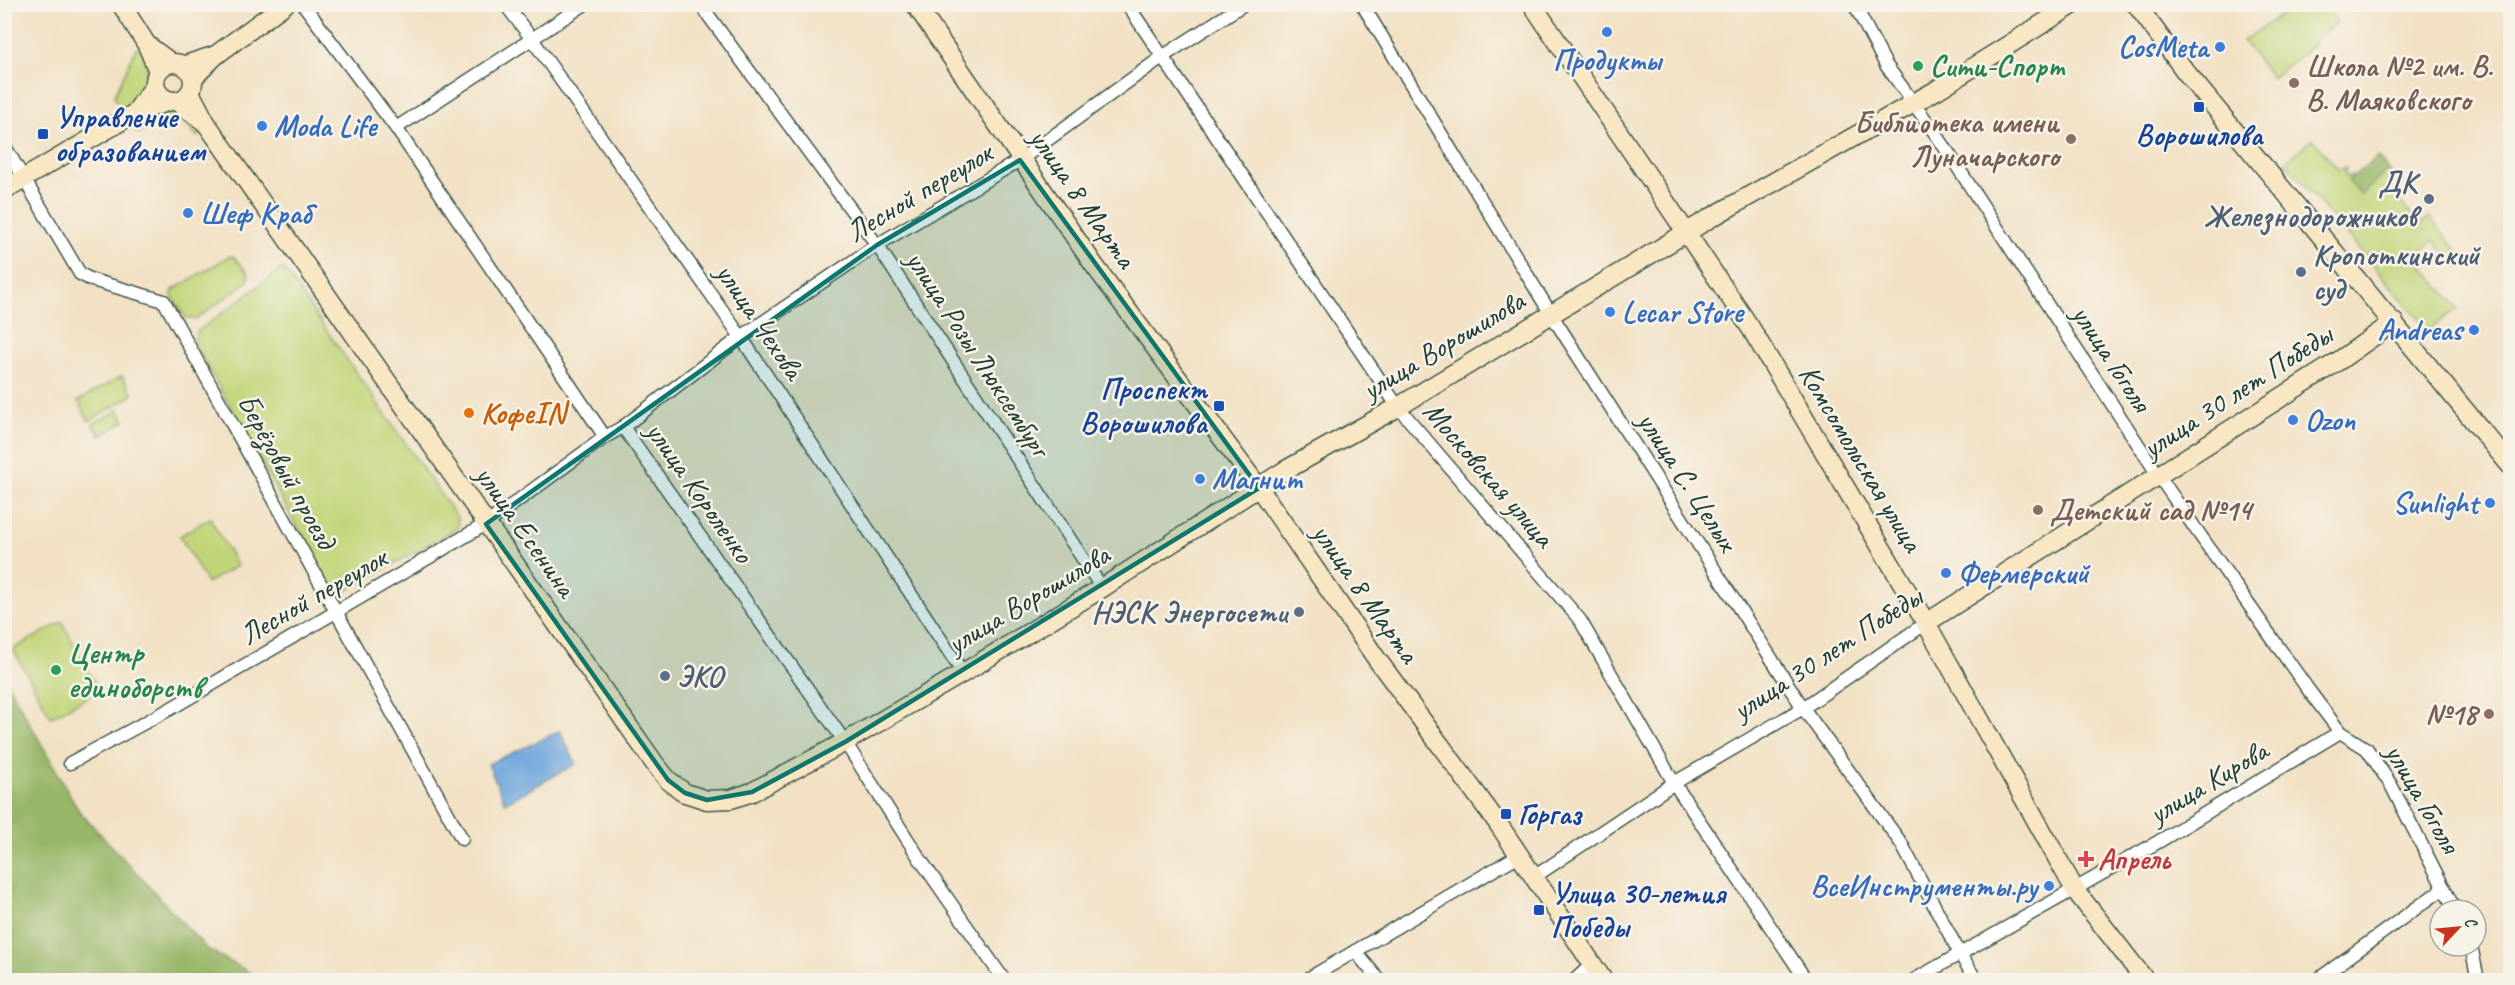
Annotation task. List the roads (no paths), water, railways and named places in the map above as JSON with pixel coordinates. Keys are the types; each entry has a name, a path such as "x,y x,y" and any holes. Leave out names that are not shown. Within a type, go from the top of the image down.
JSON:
{"main road":[{"name":"улица Есенина","path":"121,4 147,45 206,123 668,780 685,793 707,800 731,799 752,792 845,742"},
{"name":"улица 8 Марта","path":"915,4 1020,160 1094,265 1259,488 1376,658 1519,855 1603,981"},
{"name":"Комсомольская улица","path":"1532,4 1762,348 1926,623 2075,890 2145,981"},
{"name":"улица Ворошилова","path":"845,742 1102,588 1284,471 1398,407 1685,233 1914,103 2074,4"},
{"path":"2136,4 2185,71 2511,465"},
{"path":"4,190 135,113 174,82 216,55 284,5"},
{"name":"улица 30 лет Победы","path":"1926,623 2340,360 2394,322"}],"street":[{"name":"улица Короленко","path":"303,4 396,128 605,437 623,427 845,742 920,859 1004,981"},
{"name":"улица Чехова","path":"505,4 741,337 963,673"},
{"path":"396,128 585,4"},
{"name":"улица Розы Люксембург","path":"700,4 877,245 1102,588"},
{"name":"Московская улица","path":"1126,4 1398,407 1580,620 1674,783 1806,981"},
{"name":"Лесной переулок","path":"623,427 741,337 877,245 1020,160 1162,57 1244,4"},
{"name":"улица С. Целых","path":"1362,4 1551,314 1803,708 1901,843 1976,981"},
{"name":"улица Гоголя","path":"1854,4 1886,65 1914,103 2158,476 2340,732 2367,749 2391,785 2449,898"},
{"name":"Берёзовый проезд","path":"4,145 80,274 92,280 164,301 462,839"},
{"name":"Лесной переулок","path":"70,763 171,709 486,524 605,437"},
{"name":"улица 30 лет Победы","path":"1534,877 1674,783 1803,708 1926,623"},
{"name":"улица Кирова","path":"1914,981 2075,890 2340,732"},
{"path":"1306,981 1519,855"},
{"path":"2317,981 2444,888"},
{"path":"1355,951 1378,981"},
{"path":"2473,958 2478,981"},
{"path":"1575,981 1592,964"}],"water":[{"path":"560,731 576,764 505,803 488,764"}],"place":[{"name":"Продукты","path":"1607,32"},
{"name":"CosMeta","path":"2220,47"},
{"name":"Сити-Спорт","path":"1918,66"},
{"name":"Школа №2 им. В. В. Маяковского","path":"2294,83"},
{"name":"Ворошилова","path":"2199,107"},
{"name":"Moda Life","path":"262,126"},
{"name":"Управление образованием","path":"43,134"},
{"name":"Библиотека имени Луначарского","path":"2071,139"},
{"name":"ДК Железнодорожников","path":"2429,199"},
{"name":"Шеф Краб","path":"188,213"},
{"name":"Кропоткинский суд","path":"2301,272"},
{"name":"Lecar Store","path":"1610,312"},
{"name":"Andreas","path":"2474,330"},
{"name":"Проспект Ворошилова","path":"1219,406"},
{"name":"КофеIN","path":"469,413"},
{"name":"Ozon","path":"2293,420"},
{"name":"Магнит","path":"1200,479"},
{"name":"Sunlight","path":"2490,503"},
{"name":"Детский сад №14","path":"2038,510"},
{"name":"Фермерский","path":"1946,573"},
{"name":"НЭСК Энергосети","path":"1299,612"},
{"name":"Центр единоборств","path":"56,670"},
{"name":"ЭКО","path":"665,676"},
{"name":"№18","path":"2489,714"},
{"name":"Горгаз","path":"1506,814"},
{"name":"Апрель","path":"2086,859"},
{"name":"ВсеИнструменты.ру","path":"2049,886"},
{"name":"Улица 30-летия Победы","path":"1539,910"}]}
